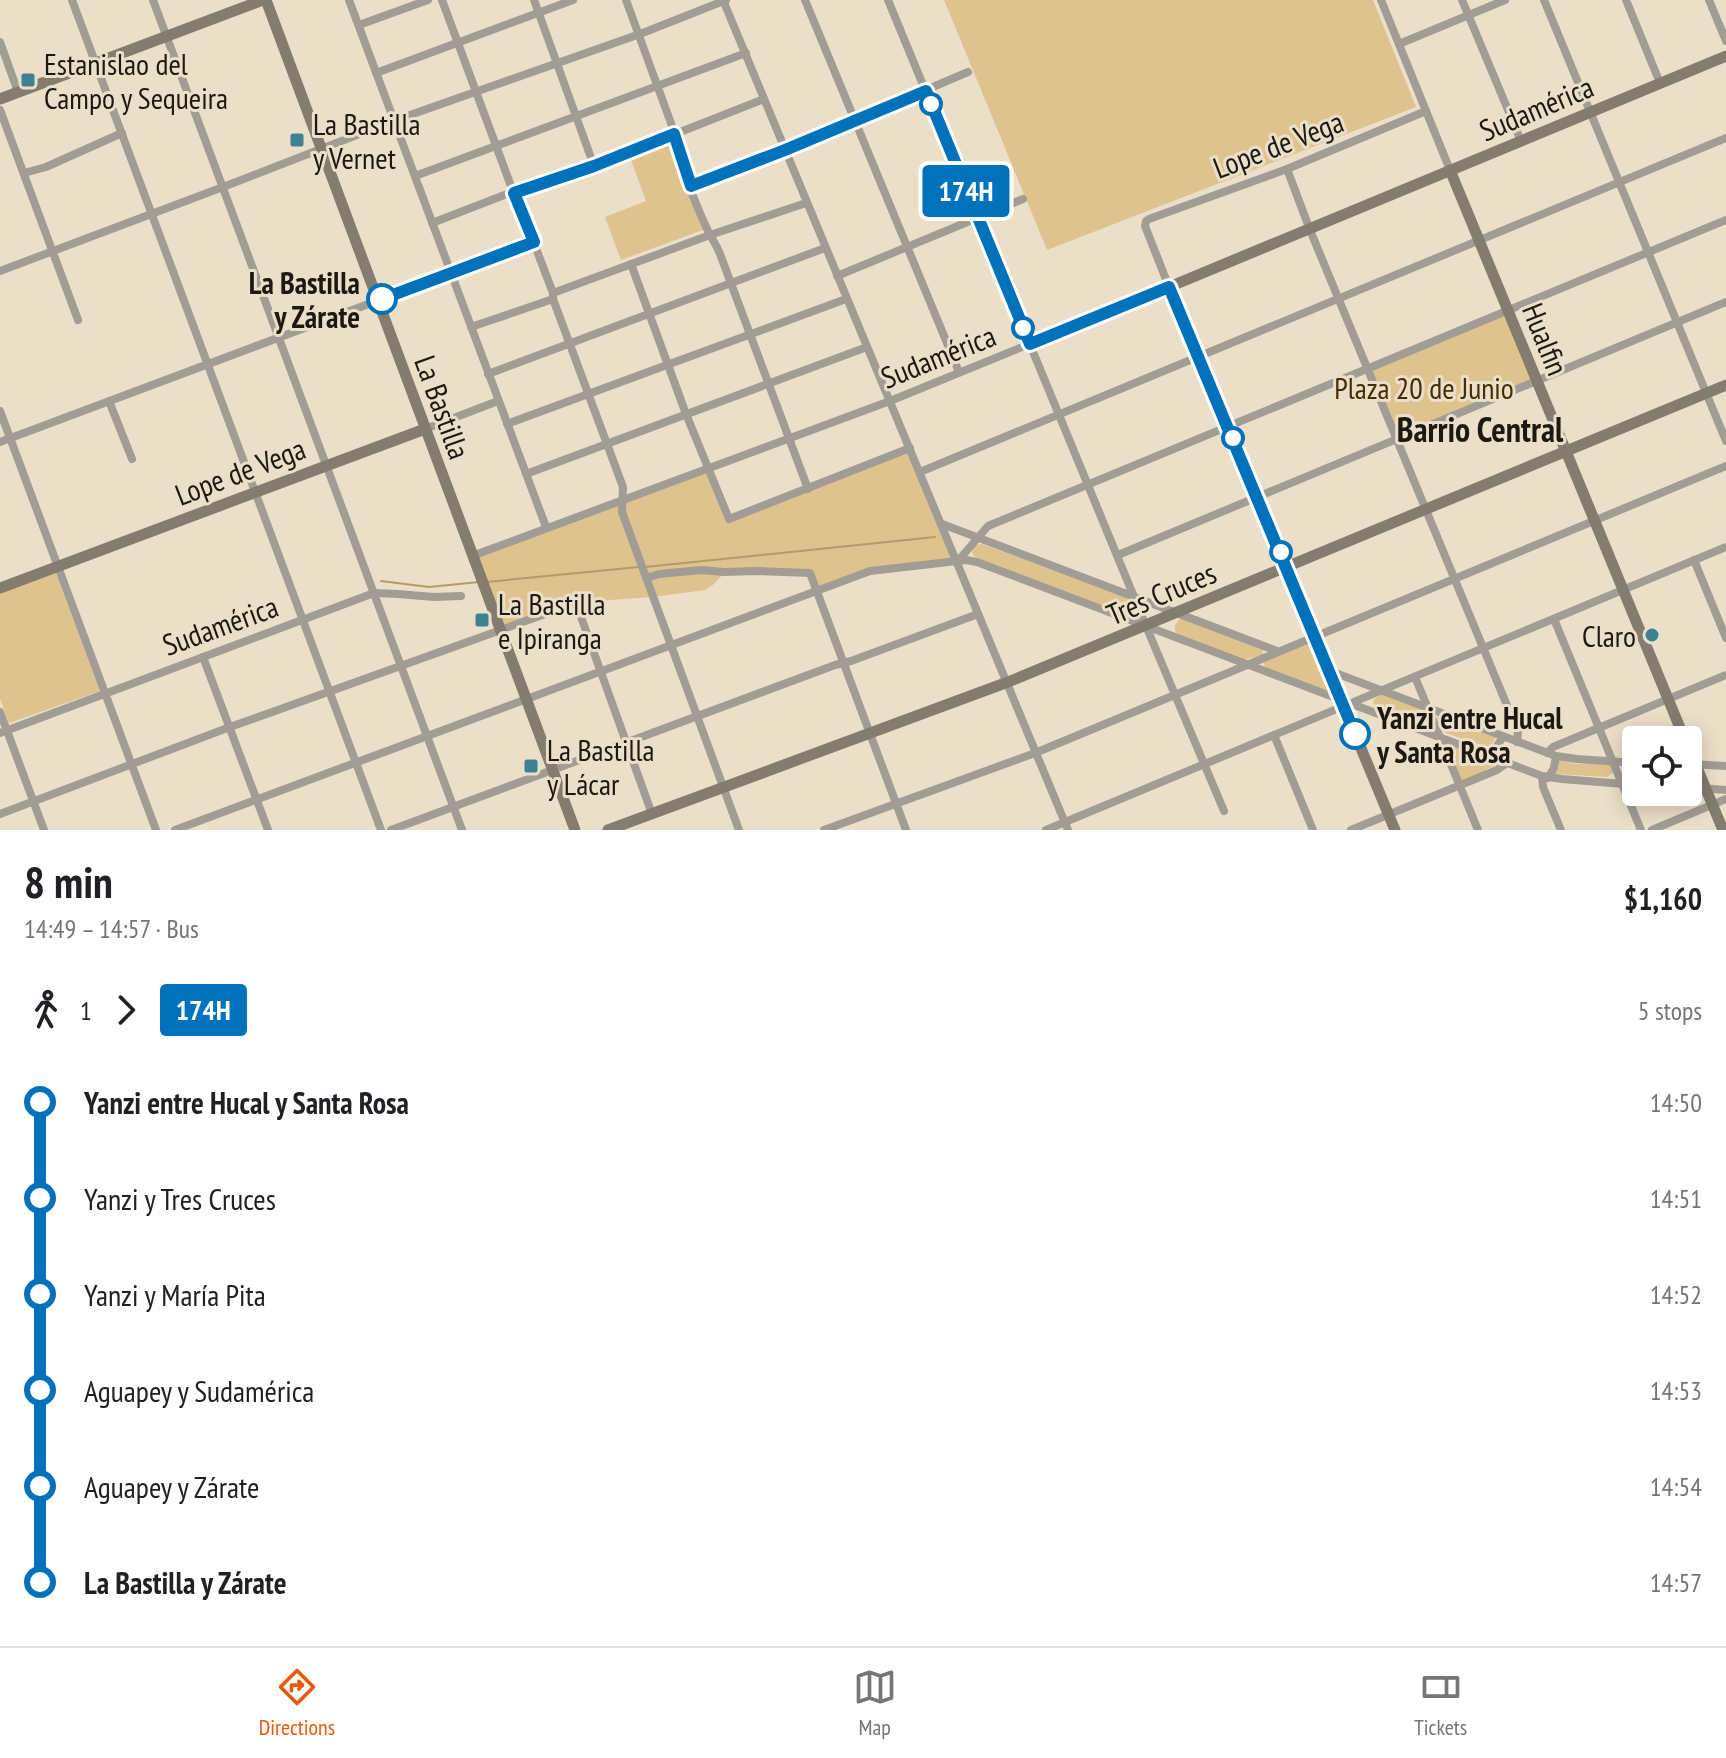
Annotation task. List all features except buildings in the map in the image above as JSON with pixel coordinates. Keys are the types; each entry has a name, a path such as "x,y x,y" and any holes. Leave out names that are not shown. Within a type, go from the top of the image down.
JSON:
{"street":[{"path":"72,0 381,830"},
{"path":"153,0 462,830"},
{"path":"0,99 265,0"},
{"name":"La Bastilla","path":"265,0 575,830"},
{"path":"349,0 546,527"},
{"path":"359,25 428,0"},
{"path":"442,0 623,487 622,512 739,830"},
{"path":"534,0 594,166"},
{"path":"376,73 573,0"},
{"path":"626,0 691,186 720,254 808,489"},
{"path":"0,271 393,121 640,34 724,0 1067,826"},
{"path":"805,0 959,372"},
{"path":"888,0 1224,811"},
{"name":"Hualfin","path":"1381,0 1680,726"},
{"path":"1462,0 1521,141"},
{"path":"1399,44 1505,0"},
{"path":"1544,0 1726,441"},
{"path":"1626,0 1660,83"},
{"path":"1709,0 1726,41"},
{"path":"0,42 18,92"},
{"path":"415,176 746,53"},
{"name":"Sudamérica","path":"472,556 890,401 1726,56"},
{"path":"691,186 785,150 968,72"},
{"path":"432,223 507,194 594,166 764,99"},
{"path":"0,110 78,320"},
{"name":"Lope de Vega","path":"1169,287 1145,226 1146,221 1287,169 1426,111"},
{"path":"24,173 46,167 122,133"},
{"path":"920,472 1726,138"},
{"path":"1287,169 1518,732 1517,742"},
{"path":"837,276 1023,199"},
{"path":"471,327 631,264 806,203"},
{"path":"957,562 988,526 1726,220"},
{"path":"0,442 534,242"},
{"path":"488,374 825,248"},
{"path":"631,264 686,414 729,519 910,448"},
{"path":"1169,287 1346,703 1395,830"},
{"path":"507,424 846,299"},
{"path":"1118,555 1726,302"},
{"path":"526,474 867,347"},
{"name":"Tres Cruces","path":"608,830 1008,682 1726,385"},
{"path":"109,401 132,459"},
{"name":"Lope de Vega","path":"0,588 498,401"},
{"path":"0,411 156,830"},
{"path":"824,830 1035,753 1726,466"},
{"path":"942,524 1278,651"},
{"path":"1046,830 1067,826 1346,703 1382,691 1726,547"},
{"path":"175,830 877,569 971,560 1545,777 1622,784"},
{"path":"1694,560 1726,638"},
{"path":"645,575 701,570 810,573 906,830"},
{"name":"Sudamérica","path":"4,732 374,593 461,596"},
{"path":"0,814 131,763 576,603 652,814"},
{"path":"391,830 978,614"},
{"path":"1554,619 1622,782"},
{"path":"203,657 268,830"},
{"path":"1330,671 1552,754 1622,762"},
{"path":"1561,830 1543,787 1545,777 1554,768 1553,747 1726,675"},
{"path":"1415,677 1478,830"},
{"path":"0,712 4,732 44,830"},
{"path":"1274,735 1313,830"},
{"path":"1496,758 1497,746 1503,737"},
{"path":"1351,830 1497,770 1507,763"},
{"path":"1702,765 1726,766"},
{"path":"1702,783 1723,830"},
{"path":"1702,788 1726,790"},
{"path":"1652,830 1726,799"},
{"path":"1632,806 1641,830"}],"green space":[{"path":"944,0 1373,0 1416,107 1047,250"},
{"path":"671,142 703,230 621,260 605,217 646,201 630,157"},
{"name":"Plaza 20 de Junio","path":"1508,310 1537,381 1396,439 1367,369"},
{"path":"910,448 957,562 877,569 816,592 809,573 725,572 705,590 581,602 499,629 472,556 708,468 727,516"},
{"path":"982,544 1128,598 1134,610 1126,615 979,559 972,552 975,545"},
{"path":"55,571 100,691 9,723 0,699 0,592"},
{"path":"1181,618 1262,649 1263,655 1243,660 1178,636 1175,625"},
{"path":"1311,641 1333,692 1266,669 1263,662"},
{"path":"1382,694 1423,710 1427,722 1421,723 1377,708 1374,699"},
{"path":"1439,715 1496,737 1492,749 1443,732 1436,719"},
{"path":"1447,744 1496,762 1496,765 1461,780"},
{"path":"1559,760 1576,764 1608,763 1613,773 1607,777 1555,774"}],"waterway":[{"path":"645,567 935,537"},
{"path":"486,582 639,567"},
{"path":"381,581 429,587 479,582"}],"bus line":[{"name":"174H","path":"382,299 534,242 514,193 674,134 691,186 926,91 1030,344 1169,287 1355,734"}],"place":[{"name":"Estanislao del Campo y Sequeira","path":"28,80"},
{"name":"La Bastilla y Vernet","path":"297,140"},
{"name":"La Bastilla y Zárate","path":"382,299"},
{"name":"La Bastilla e Ipiranga","path":"482,620"},
{"name":"Claro","path":"1652,635"},
{"name":"Yanzi entre Hucal y Santa Rosa","path":"1355,734"},
{"name":"La Bastilla y Lácar","path":"531,766"}],"district":[{"name":"Barrio Central","path":"1480,429"}]}
